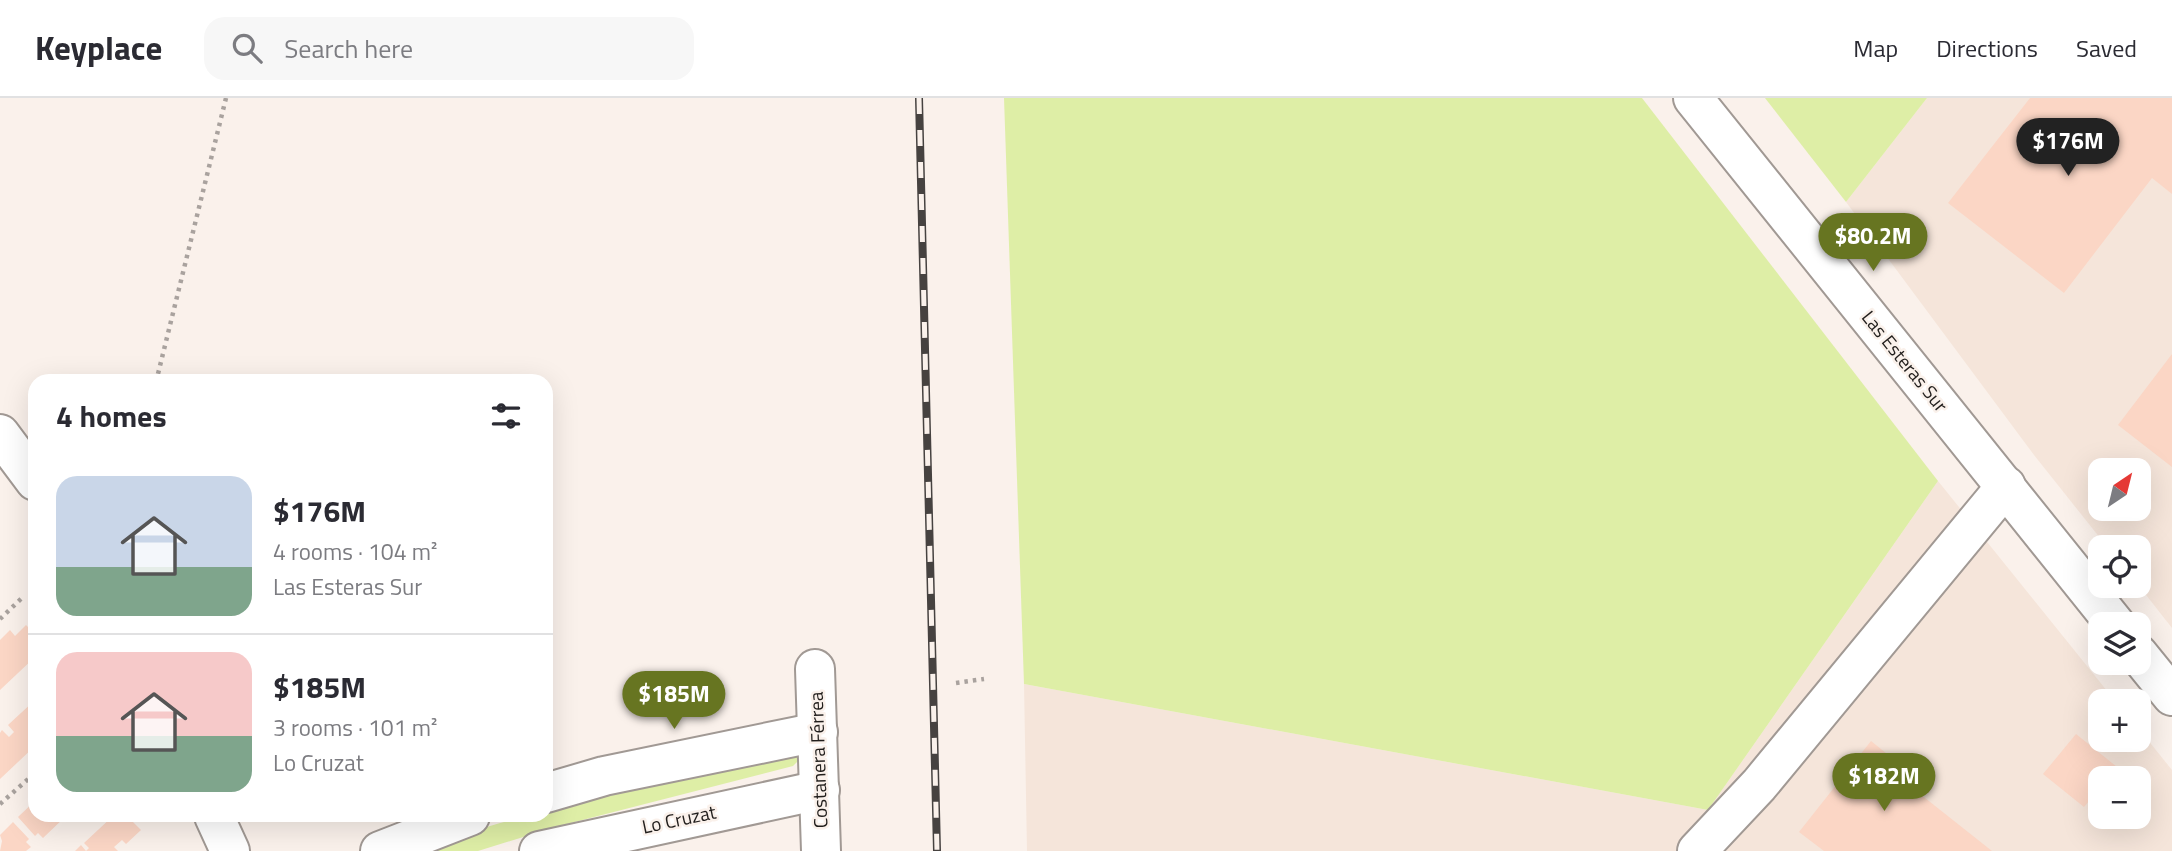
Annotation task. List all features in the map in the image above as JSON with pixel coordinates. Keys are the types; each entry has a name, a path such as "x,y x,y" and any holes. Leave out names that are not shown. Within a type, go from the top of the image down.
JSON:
{"street":[{"name":"Las Esteras Sur","path":"1693,98 2106,612"},
{"path":"0,434 28,472"},
{"path":"1697,851 1759,785 2006,486"},
{"name":"Costanera Férrea","path":"815,669 821,851"},
{"path":"2151,670 2172,696"},
{"path":"553,791 604,776 818,732"},
{"name":"Lo Cruzat","path":"539,851 820,790"},
{"path":"217,822 230,851"},
{"path":"380,851 455,822"}],"path":[{"path":"158,374 226,98"},
{"path":"0,619 24,596"},
{"path":"956,683 984,679"},
{"path":"0,804 28,779"}],"shaded area":[{"path":"1927,98 2172,98 2172,628 2148,598 2151,598 2151,535 2098,535 2034,455 1846,202"},
{"path":"1938,481 2088,667 2088,675 2094,675 2106,689 2088,689 2088,752 2151,752 2151,744 2172,770 2172,851 1027,851 1024,684 1708,810"}],"green space":[{"path":"1004,98 1642,98 1938,481 1708,810 1024,684"},
{"path":"1765,98 1927,98 1846,202"},
{"path":"797,753 797,762 793,766 559,826 478,851 426,851 505,822 553,822 553,808"}],"building":[{"path":"2030,98 2172,98 2172,194 2152,178 2064,293 1948,203"},
{"path":"2172,354 2172,467 2118,425"},
{"path":"26,625 28,627 28,664 0,690 0,640 10,630 15,636"},
{"path":"28,706 28,753 0,779 0,733 2,730 9,737 14,732 8,725"},
{"path":"2076,734 2088,744 2088,752 2098,752 2116,766 2088,766 2088,802 2084,807 2043,774"},
{"path":"1871,741 1927,786 1920,794 1992,851 1824,851 1799,832"},
{"path":"28,808 28,822 60,822 43,838 38,833 35,836 18,817"},
{"path":"13,822 29,839 26,842 31,847 26,851 0,851 0,835"},
{"path":"107,822 133,822 141,830 126,844 122,840 114,847 118,851 86,851 89,848 84,843"},
{"path":"81,845 86,851 75,851"}],"railway":[{"path":"919,98 937,851"}]}
